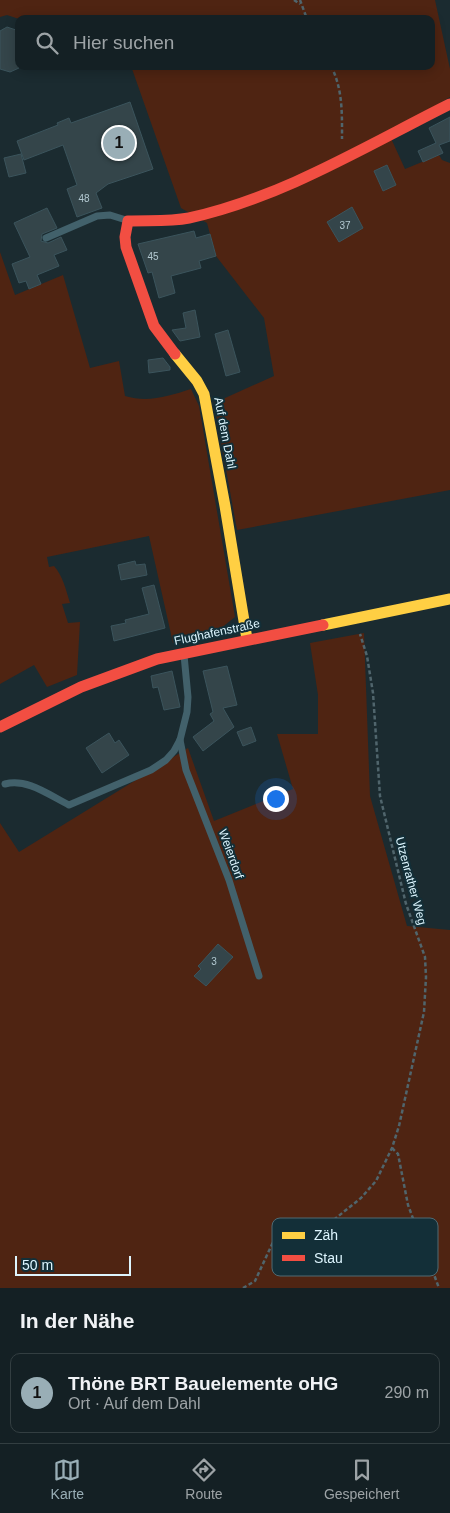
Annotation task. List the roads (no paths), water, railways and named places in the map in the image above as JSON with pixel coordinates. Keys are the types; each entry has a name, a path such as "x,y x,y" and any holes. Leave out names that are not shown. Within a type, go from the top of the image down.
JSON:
{"street":[{"path":"128,221 187,218 254,198 341,158 450,104"},
{"name":"Auf dem Dahl","path":"128,221 125,237 126,247 154,326 164,341 198,381 204,394 247,640"},
{"name":"Flughafenstraße","path":"0,727 81,687 131,667 184,652 450,599"}],"lane":[{"path":"46,238 97,216 110,215 128,221"},
{"name":"Weierdorf","path":"4,784 22,783 69,805 151,770 166,760 180,740 187,712 188,697 184,652"},
{"name":"Weierdorf","path":"180,740 186,770 229,880 259,976"}],"place":[{"name":"Thöne BRT Bauelemente oHG","path":"119,143"}]}
